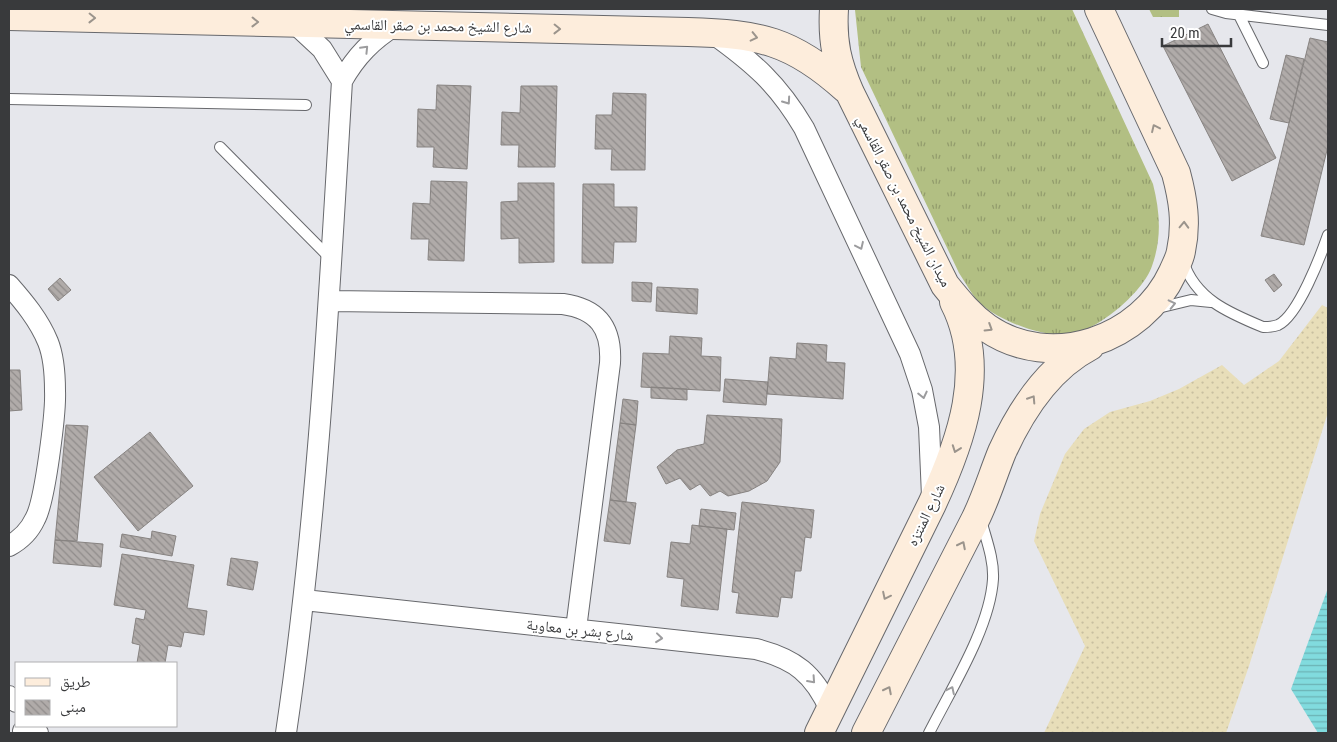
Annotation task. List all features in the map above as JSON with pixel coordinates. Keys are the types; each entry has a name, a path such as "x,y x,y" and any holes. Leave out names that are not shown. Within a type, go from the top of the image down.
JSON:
{"main road":[{"name":"ميدان الشيخ محمد بن صقر القاسمي","path":"834,9 832,32 838,64 850,93 945,285 964,310 988,329 1016,342 1047,348 1078,346 1108,337 1137,320 1164,290 1181,253 1185,226 1183,199 1176,172 1099,9"},
{"name":"شارع الشيخ محمد بن صقر القاسمي","path":"9,16 712,33 751,36 788,47 821,66 850,93"},
{"name":"شارع المنتزه","path":"825,722 932,504 962,433 969,395 969,356 963,318 945,285"},
{"path":"866,733 979,512 1003,452 1036,393 1056,370 1081,351 1108,337"}],"street":[{"path":"294,23 322,49 342,81"},
{"path":"286,733 304,600 321,436 342,81 364,48 396,26"},
{"path":"712,33 766,75 787,100 804,128 895,320 919,381 929,427 932,465 932,504"},
{"path":"9,285 37,319 48,342 54,367 55,393 42,501 36,518 26,533 9,546"},
{"path":"330,301 563,304 577,306 590,312 601,322 608,335 611,349 610,363 576,629"},
{"name":"شارع بشر بن معاوية","path":"304,600 756,649 776,654 794,663 810,676 822,692 825,722"}],"lane":[{"path":"1212,9 1239,15 1328,25"},
{"path":"1239,15 1263,63"},
{"path":"9,100 306,106"},
{"path":"220,147 332,260"},
{"path":"1137,320 1154,309 1172,303 1191,300 1211,302 1263,327 1279,325 1290,313 1308,284 1328,234"},
{"path":"1181,253 1191,280 1211,302"},
{"path":"929,733 980,630 991,596 992,561 979,512"}],"green space":[{"path":"1072,9 1153,184 1157,205 1159,235 1155,256 1147,277 1128,299 1103,320 1090,328 1077,333 1056,335 1009,322 989,310 975,297 959,273 861,67 855,10"},
{"path":"1149,9 1179,9 1179,17 1153,17"}],"sand":[{"path":"1322,305 1328,308 1328,412 1249,666 1226,733 1044,733 1085,646 1034,541 1040,514 1065,454 1084,429 1110,412 1150,401 1179,389 1222,365 1244,385 1279,361"}],"water":[{"path":"1328,588 1328,733 1318,733 1291,689"}],"building":[{"path":"1208,24 1276,158 1232,181 1163,46"},
{"path":"1310,38 1328,42 1328,146 1304,245 1261,236"},
{"path":"1286,55 1304,59 1289,123 1270,119"},
{"path":"437,85 471,86 467,169 433,167 434,147 417,147 418,109 436,110"},
{"path":"521,86 557,86 555,167 518,167 519,145 501,145 502,112 520,113"},
{"path":"613,93 646,94 645,170 611,170 612,149 595,149 596,115 612,115"},
{"path":"431,181 467,182 464,261 428,260 429,239 411,239 413,203 430,204"},
{"path":"518,183 554,183 554,262 519,263 519,238 501,239 501,202 518,201"},
{"path":"583,184 614,184 614,207 637,207 636,242 614,242 613,263 582,263"},
{"path":"1274,274 1282,285 1274,292 1265,280"},
{"path":"60,278 71,290 58,301 48,289"},
{"path":"632,282 652,283 651,302 632,301"},
{"path":"657,287 698,289 697,314 656,311"},
{"path":"670,336 702,338 701,356 721,357 720,391 641,387 643,353 669,354"},
{"path":"797,343 827,345 826,362 845,363 843,399 767,394 770,357 796,359"},
{"path":"9,370 20,370 22,410 9,411"},
{"path":"725,379 768,382 766,405 723,402"},
{"path":"651,387 687,389 687,400 651,398"},
{"path":"623,399 638,401 636,425 620,423"},
{"path":"707,415 782,419 780,462 767,481 749,491 728,496 720,491 710,496 700,484 690,490 680,478 666,484 657,467 677,450 704,444"},
{"path":"620,423 636,425 626,502 610,500"},
{"path":"66,425 88,426 77,541 55,540"},
{"path":"150,432 193,486 138,531 94,477"},
{"path":"610,500 636,503 630,544 604,541"},
{"path":"742,502 814,510 811,538 805,537 801,571 795,571 792,598 781,597 778,617 736,613 739,593 732,592"},
{"path":"701,509 736,513 734,530 699,526"},
{"path":"692,525 727,529 718,610 681,606 684,579 667,577 671,542 690,544"},
{"path":"152,531 176,536 172,556 120,547 122,534 151,539"},
{"path":"55,540 103,544 101,567 53,563"},
{"path":"122,554 194,565 187,608 207,611 204,635 184,632 181,647 168,645 165,662 137,662 140,645 132,643 136,618 144,620 146,610 114,605"},
{"path":"231,558 258,562 253,590 227,585"}]}
